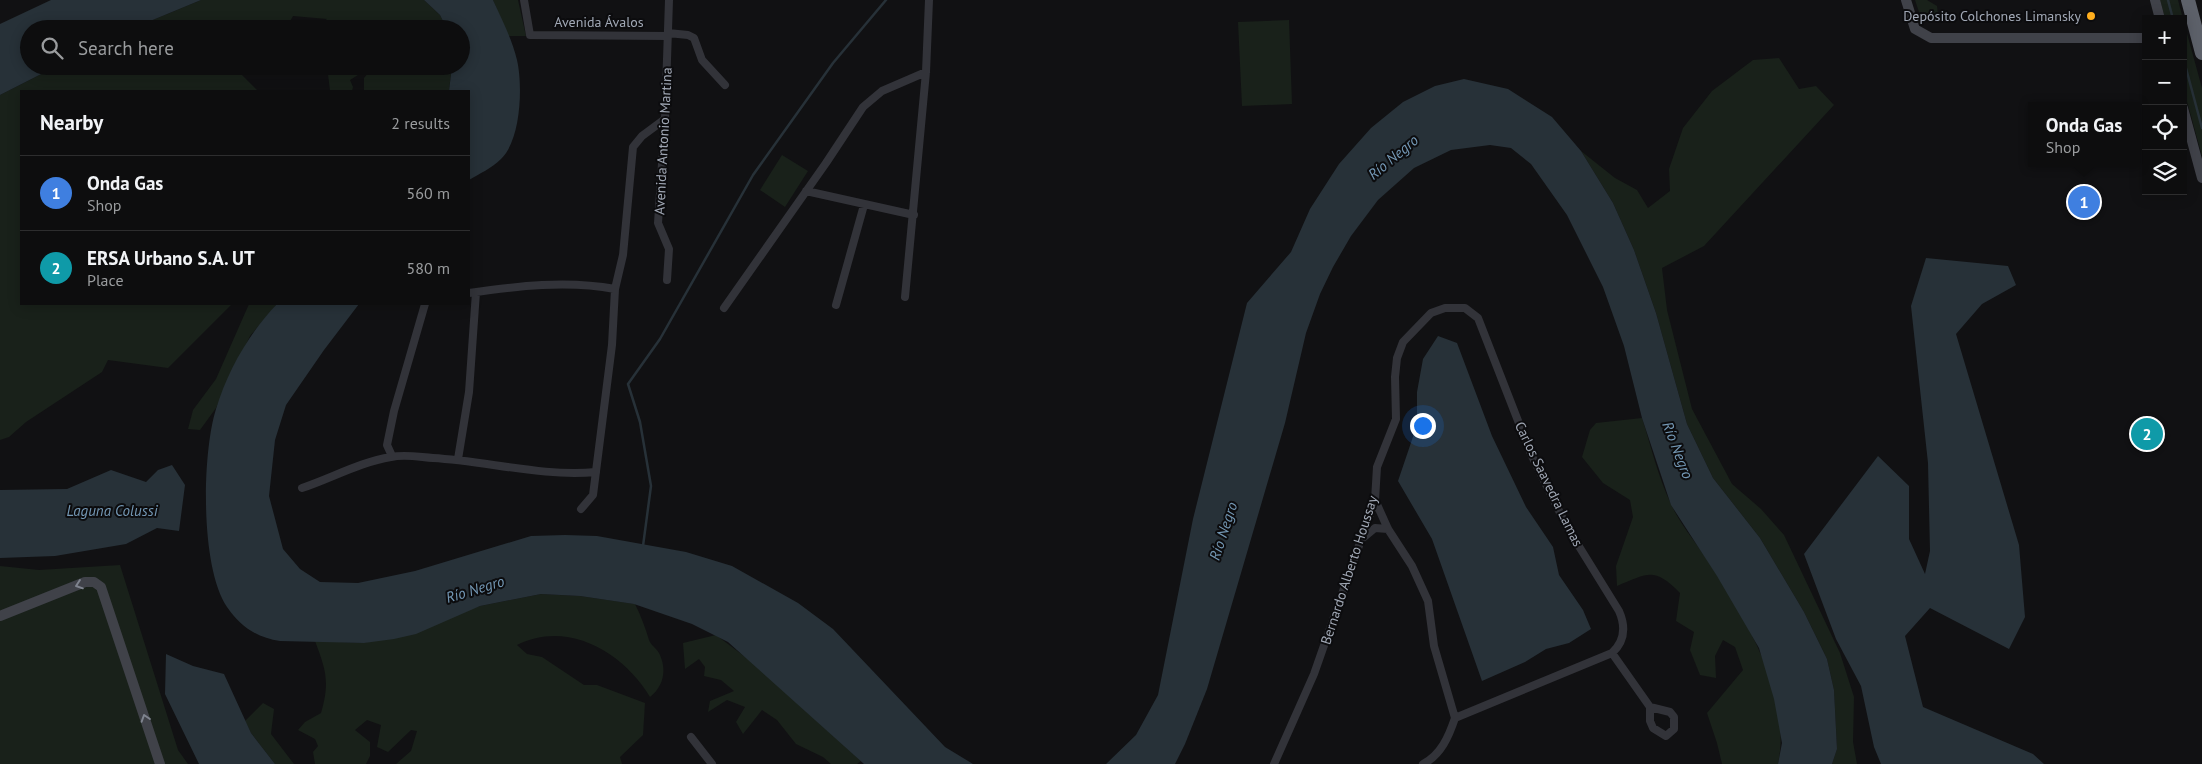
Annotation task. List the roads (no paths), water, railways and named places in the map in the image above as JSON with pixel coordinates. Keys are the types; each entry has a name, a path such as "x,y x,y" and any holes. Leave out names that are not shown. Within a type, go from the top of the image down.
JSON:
{"highway":[{"path":"2188,0 2202,53"}],"street":[{"name":"Avenida Ávalos","path":"524,0 530,35 688,35 694,38 702,60 725,85"},
{"name":"Avenida Antonio Martina","path":"667,280 669,249 658,223 665,119 669,0"},
{"path":"906,296 926,72 929,0"},
{"path":"1906,0 1915,29 1931,38 2142,38"},
{"path":"2155,0 2159,15"},
{"path":"724,308 863,107 882,91 926,72"},
{"path":"581,509 593,495 612,345 615,289 623,255 633,148 642,136 665,119"},
{"path":"2187,123 2202,178"},
{"path":"806,190 864,206 914,215"},
{"path":"836,305 864,206"},
{"path":"458,459 469,392 472,292 566,284 585,284 615,289"},
{"path":"392,456 387,445 425,305"},
{"name":"Bernardo Alberto Houssay","path":"1274,764 1314,674 1375,500 1377,467 1396,419 1397,358 1403,342 1431,313 1445,308 1465,308 1478,318"},
{"name":"Carlos Saavedra Lamas","path":"1478,318 1535,462 1567,527 1619,611 1625,625 1620,646 1612,653"},
{"path":"302,488 339,475 350,468 392,456 458,459 559,472 596,472"},
{"path":"1375,500 1388,529 1412,566 1428,601 1434,646 1455,718 1449,738 1431,760 1423,764"},
{"path":"1363,538 1375,528 1388,529"},
{"path":"0,616 85,582 94,582 101,587 160,764"},
{"path":"1455,718 1612,653 1650,707"},
{"path":"691,737 712,764"}],"water":[{"path":"51,0 201,0 153,20 20,20 20,75 39,75 0,95 0,24"},
{"path":"424,0 493,0 510,37 517,60 520,98 513,139 501,159 470,179 470,90 449,90 451,75 470,75 470,20 442,20 440,15"},
{"name":"Río Negro","path":"1464,79 1508,89 1552,117 1581,151 1613,203 1634,250 1656,313 1687,424 1713,478 1760,538 1804,612 1827,659 1834,690 1837,749 1832,764 1778,764 1782,743 1774,699 1759,648 1717,576 1671,505 1642,418 1624,346 1603,287 1567,215 1531,164 1511,148 1490,145 1451,150 1414,168 1378,200 1351,236 1320,294 1306,333 1285,423 1207,689 1185,744 1175,764 1106,764 1136,735 1158,695 1193,519 1247,303 1291,252 1310,209 1339,164 1371,128 1403,102 1435,86"},
{"path":"1926,258 2008,266 2016,285 1982,304 1956,334 2019,545 2025,617 2009,649 1930,608 1905,636 1923,707 2033,754 2044,764 1881,764 1874,747 1861,686 1836,639 1804,554 1878,456 1909,486 1909,539 1925,574 1930,551 1928,463 1911,306"},
{"name":"Río Negro","path":"276,305 358,305 286,405 275,440 269,496 283,549 300,569 320,582 358,583 415,571 531,536 597,536 686,552 732,566 798,603 833,629 945,747 973,764 864,764 728,642 692,624 634,604 580,596 541,594 480,606 416,634 364,643 280,641 264,637 250,630 227,607 218,589 208,539 206,481 211,429 221,394 240,353"},
{"path":"1438,336 1457,343 1492,436 1526,507 1553,547 1559,575 1583,610 1591,629 1569,643 1546,649 1525,662 1482,681 1432,539 1398,481 1417,425 1417,392 1423,359"},
{"name":"Laguna Colussi","path":"172,465 185,485 179,531 157,528 126,544 55,556 0,558 0,490 67,489 111,470 146,482 158,470"},
{"path":"166,654 193,666 224,674 251,733 275,764 199,764 165,694"}],"waterway":[{"path":"643,546 651,486 640,422 628,384 660,339 753,175 833,63 886,0"},
{"path":"2168,0 2172,15"},
{"path":"2184,60 2202,128"}],"place":[{"name":"Depósito Colchones Limansky","path":"2091,16"},
{"name":"Onda Gas","path":"2084,202"},
{"name":"ERSA Urbano S.A. UT","path":"2147,434"}]}
